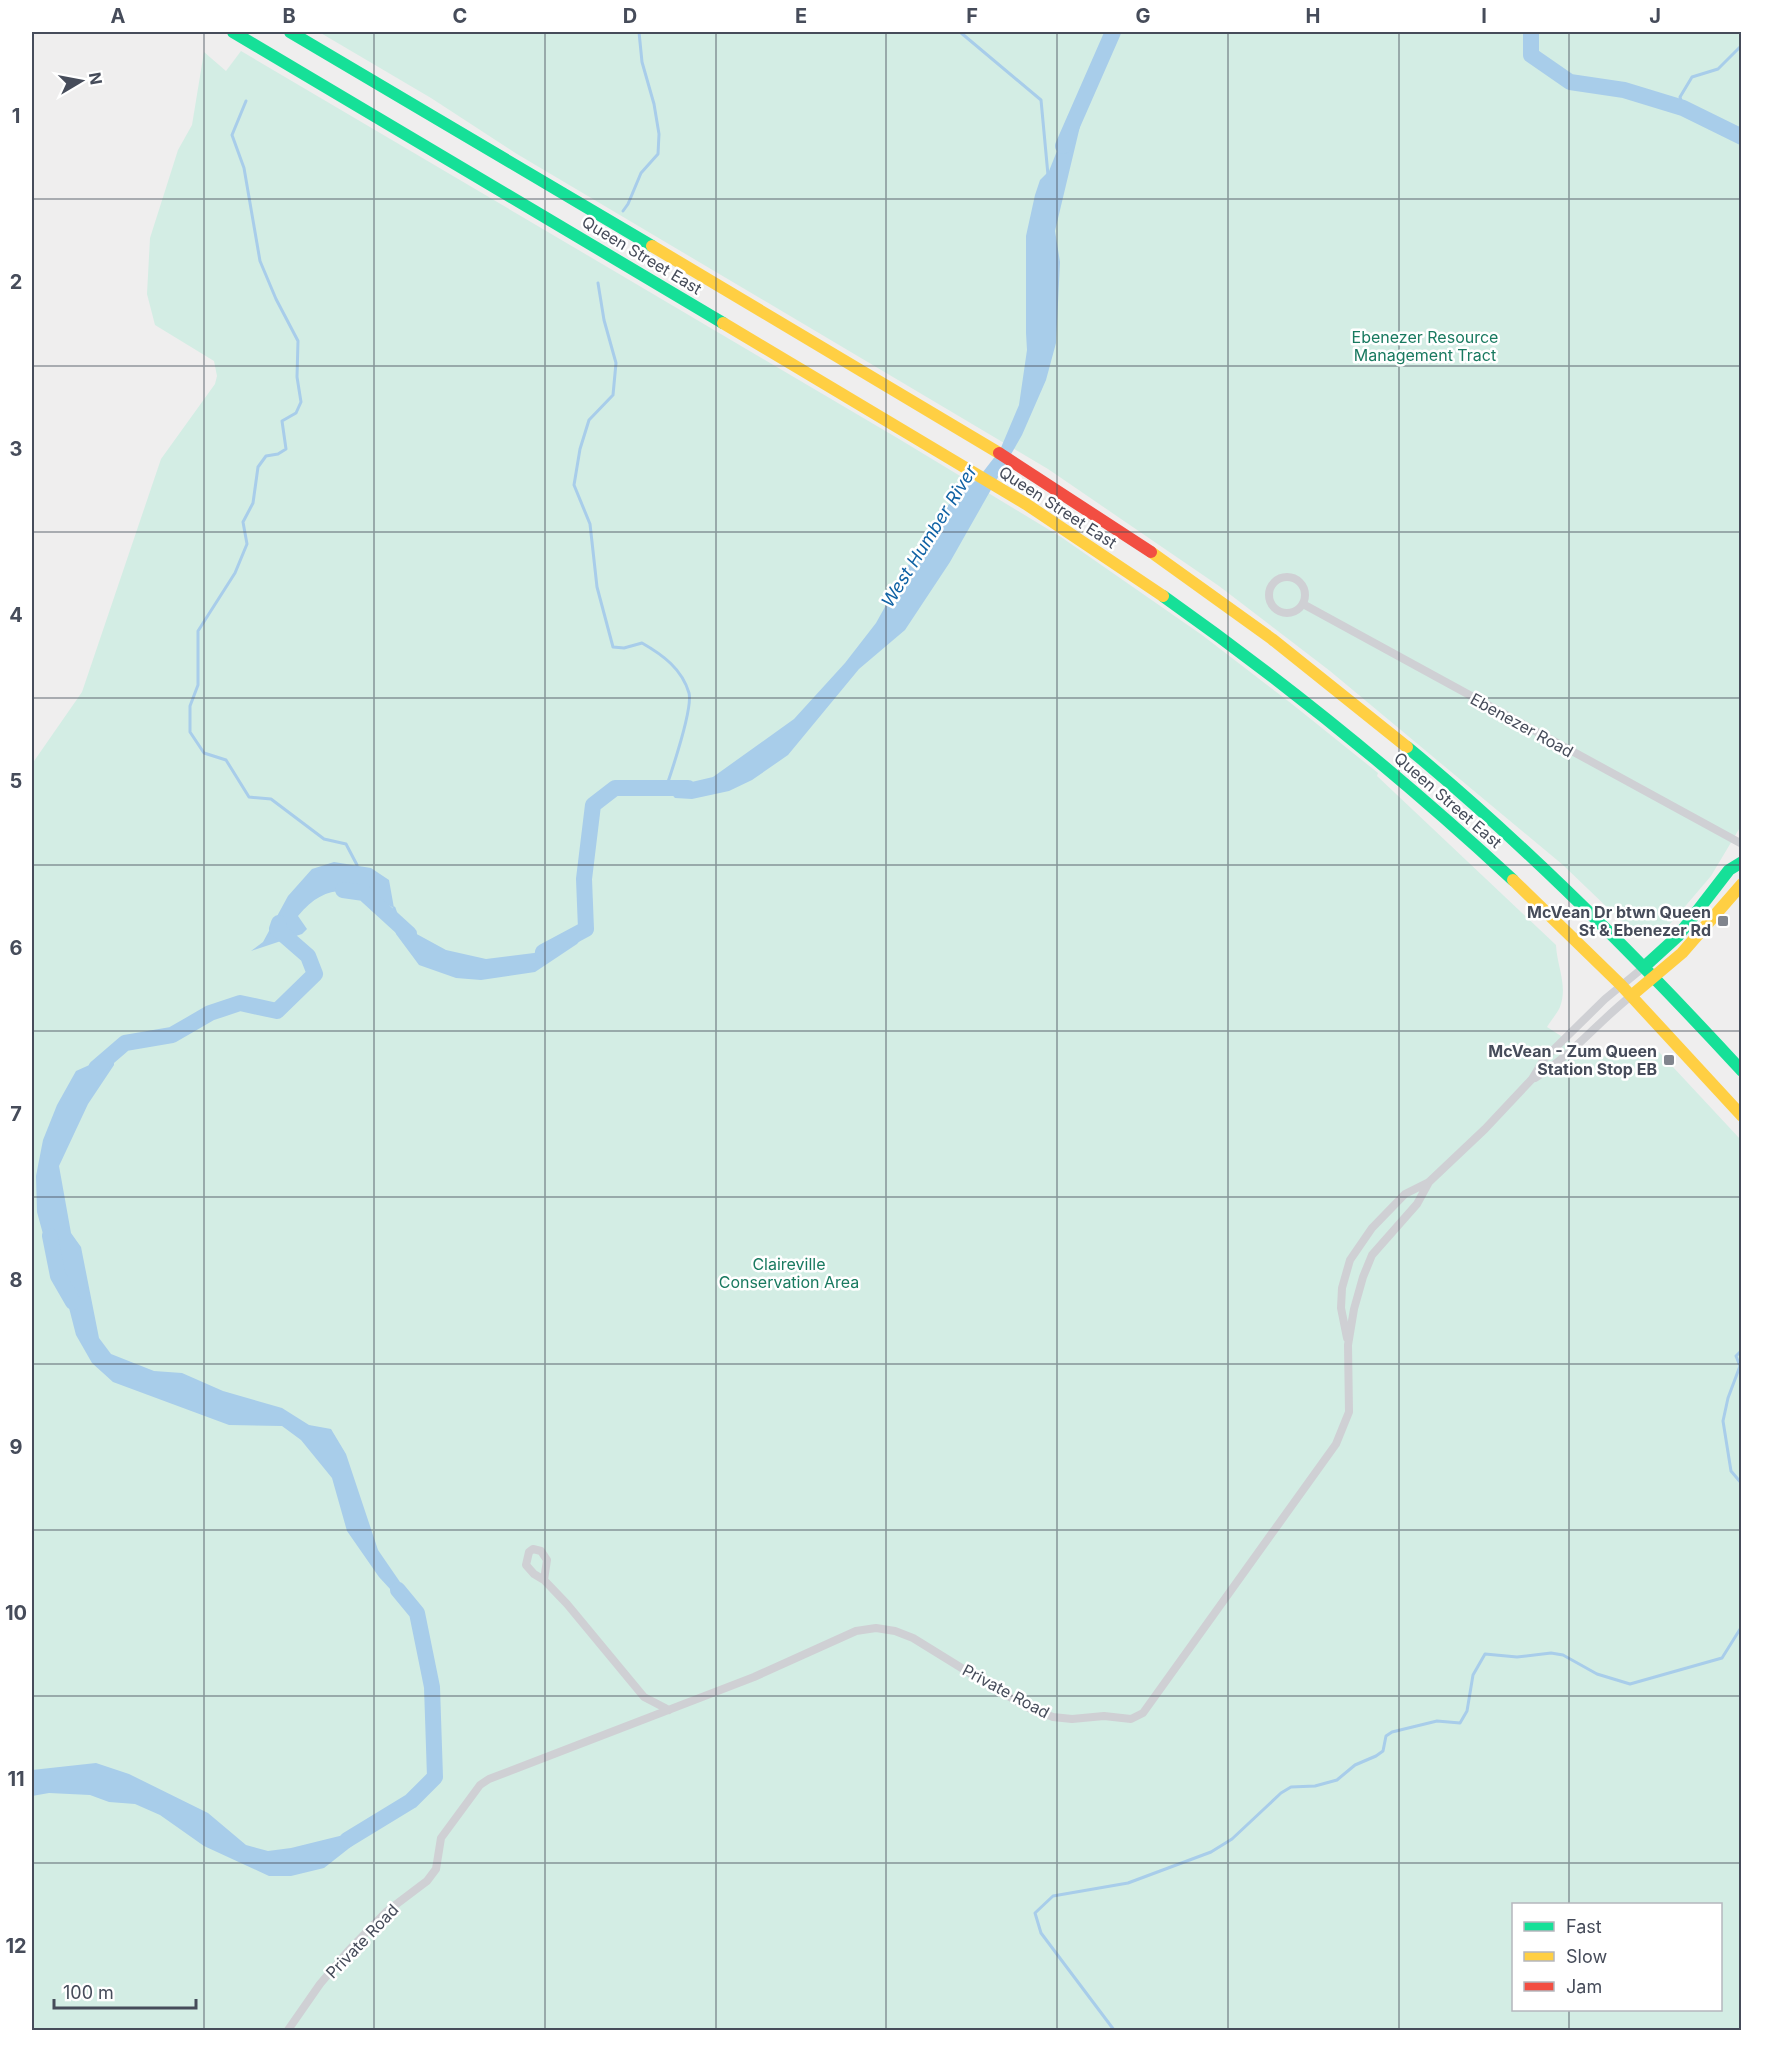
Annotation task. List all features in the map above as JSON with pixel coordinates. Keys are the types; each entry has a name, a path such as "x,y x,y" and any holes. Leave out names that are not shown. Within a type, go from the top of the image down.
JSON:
{"main road":[{"name":"Queen Street East","path":"233,32 1026,504 1141,580 1243,653 1325,717 1484,853 1631,996 1742,1116"},
{"name":"Queen Street East","path":"290,32 957,427 1098,515 1199,585 1345,696 1490,819 1644,967 1742,1071"},
{"path":"1644,967 1678,936 1729,870 1742,862"},
{"path":"1631,996 1677,958 1704,930 1742,884"}],"street":[{"path":"1287,577 1299,581 1305,592 1304,604 1295,612 1278,611 1269,597 1271,586 1281,578 1287,577"},
{"name":"Ebenezer Road","path":"1304,604 1742,844"},
{"path":"1348,1345 1341,1308 1342,1287 1350,1260 1372,1227 1405,1194 1429,1182 1485,1129 1532,1079 1544,1059 1605,999 1644,967"},
{"path":"1532,1079 1553,1067 1631,996"},
{"path":"1348,1345 1354,1309 1372,1255 1417,1204 1429,1182"},
{"name":"Private Road","path":"288,2031 320,1984 348,1951 386,1912 427,1881 436,1869 441,1838 480,1785 489,1779 754,1677 856,1631 876,1628 895,1631 913,1638 1029,1708 1053,1717 1072,1719 1104,1716 1131,1719 1143,1713 1336,1444 1348,1412 1348,1345"},
{"path":"544,1580 567,1604 644,1697 669,1710"}],"green space":[{"name":"Ebenezer Resource Management Tract","path":"319,32 1741,32 1742,824 1711,876 1664,931 1653,936 1636,935 1563,865 1330,671 1219,586 1048,469 517,154 431,98"},
{"name":"Claireville Conservation Area","path":"241,51 1061,537 1202,635 1378,773 1377,776 1556,945 1563,991 1559,1010 1547,1027 1594,1057 1659,1052 1741,1140 1741,2030 32,2030 32,764 82,692 161,459 215,384 217,376 214,361 155,325 147,294 150,238 178,150 192,125 204,52 226,71"}],"water":[{"path":"1082,118 1055,231 1060,262 1056,343 1046,380 1022,435 950,562 905,630 859,669 788,755 752,780 729,791 692,799 675,798 666,788 713,777 794,719 845,663 876,623 919,546 962,486 976,481 1000,450 1019,405 1027,350 1026,236 1035,195 1040,180 1049,171 1065,131"},
{"path":"334,862 371,868 389,880 394,908 355,892 332,892 320,896 298,916 307,929 302,934 251,951 263,942 288,896 312,869"},
{"path":"396,914 413,932 446,950 486,959 534,953 562,942 590,921 591,928 577,944 535,972 481,980 456,978 419,965 396,934 392,918"},
{"path":"114,1054 114,1065 88,1104 59,1166 71,1233 81,1247 99,1338 111,1354 154,1371 182,1373 223,1391 282,1408 309,1425 331,1429 346,1454 378,1550 411,1598 412,1607 402,1602 379,1577 347,1531 332,1478 301,1440 282,1426 229,1425 113,1382 92,1363 76,1335 58,1265 43,1234 37,1212 36,1176 43,1140 57,1105 76,1071"},
{"path":"96,1763 129,1774 208,1813 246,1845 268,1851 291,1848 376,1827 324,1868 291,1876 269,1876 204,1846 160,1815 135,1804 109,1802 90,1795 49,1793 32,1796 32,1770"}],"waterway":[{"path":"623,211 641,173 658,154 659,134 654,104 642,62 639,32"},
{"path":"960,32 1041,100 1048,175"},
{"name":"West Humber River","path":"1063,146 1113,32"},
{"name":"West Humber River","path":"1531,32 1531,55 1570,82 1624,90 1683,108 1742,137"},
{"path":"1683,108 1680,97 1692,77 1718,69 1742,45"},
{"path":"246,101 232,135 244,168 260,261 276,299 298,341 297,377 301,402 296,413 282,421 286,449 278,454 266,456 258,467 253,503 243,522 247,544 235,573 198,631 198,685 190,706 190,732 204,753 226,760 249,797 271,799 324,839 346,844 357,865"},
{"path":"598,283 604,320 616,363 613,395 589,420 580,449 574,485 590,524 597,587 613,647 624,648 642,643 677,670 689,693 685,725 666,788"},
{"name":"West Humber River","path":"543,952 586,929 584,879 593,805 615,788 688,788"},
{"name":"West Humber River","path":"343,890 364,893 409,934"},
{"path":"394,908 396,914"},
{"name":"West Humber River","path":"96,1068 125,1043 172,1035 210,1013 240,1003 277,1011 315,974 308,956 277,929 279,923"},
{"name":"West Humber River","path":"50,1236 58,1276 73,1302"},
{"path":"1742,1350 1736,1356 1740,1366 1728,1398 1723,1421 1731,1471 1742,1484"},
{"name":"West Humber River","path":"347,1840 411,1801 435,1777 432,1687 417,1613 398,1590"},
{"path":"1114,2030 1041,1933 1035,1913 1053,1896 1128,1883 1211,1852 1232,1839 1281,1793 1291,1787 1315,1786 1337,1780 1355,1765 1376,1756 1383,1751 1386,1736 1392,1732 1437,1721 1460,1723 1467,1711 1473,1675 1485,1654 1517,1657 1551,1653 1563,1655 1597,1674 1630,1684 1722,1658 1742,1626"}],"traffic: fast":[{"path":"233,32 723,323"},
{"path":"290,32 652,246"},
{"path":"1163,596 1343,732 1513,880"},
{"path":"1407,747 1495,823 1580,903 1742,1071"},
{"path":"1644,967 1678,936 1729,870 1742,862"}],"traffic: slow":[{"path":"652,246 999,453"},
{"path":"723,323 1026,504 1163,596"},
{"path":"1151,552 1272,639 1407,747"},
{"path":"1513,880 1621,985 1742,1116"},
{"path":"1631,996 1682,953 1742,884"}],"traffic: jam":[{"path":"999,453 1151,552"}],"place":[{"name":"McVean Dr btwn Queen St & Ebenezer Rd","path":"1723,921"},
{"name":"McVean - Zum Queen Station Stop EB","path":"1669,1060"}]}
